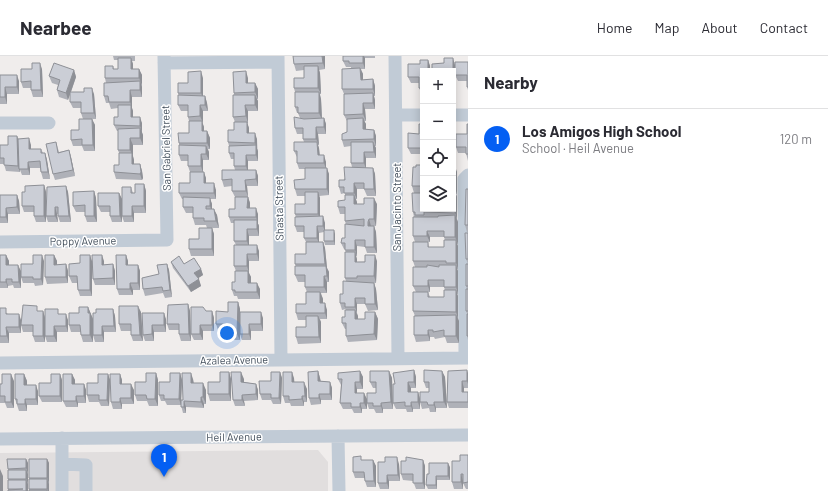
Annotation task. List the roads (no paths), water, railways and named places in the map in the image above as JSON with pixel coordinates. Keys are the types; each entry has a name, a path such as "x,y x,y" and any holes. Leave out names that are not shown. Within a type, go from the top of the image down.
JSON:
{"street":[{"name":"San Jacinto Street","path":"396,56 398,358"},
{"path":"164,60 278,59"},
{"name":"Shasta Street","path":"278,59 281,360"},
{"name":"San Gabriel Street","path":"164,60 167,240"},
{"path":"396,115 420,115"},
{"path":"456,115 468,115"},
{"path":"0,123 49,123"},
{"path":"466,358 464,179 468,175"},
{"name":"Poppy Avenue","path":"0,242 167,240"},
{"name":"Azalea Avenue","path":"0,363 466,358"},
{"name":"Heil Avenue","path":"0,439 468,435"},
{"path":"338,436 339,491"},
{"path":"62,438 62,491"},
{"path":"62,464 86,465 86,491"}],"place":[{"name":"Los Amigos High School","path":"164,477"}]}
